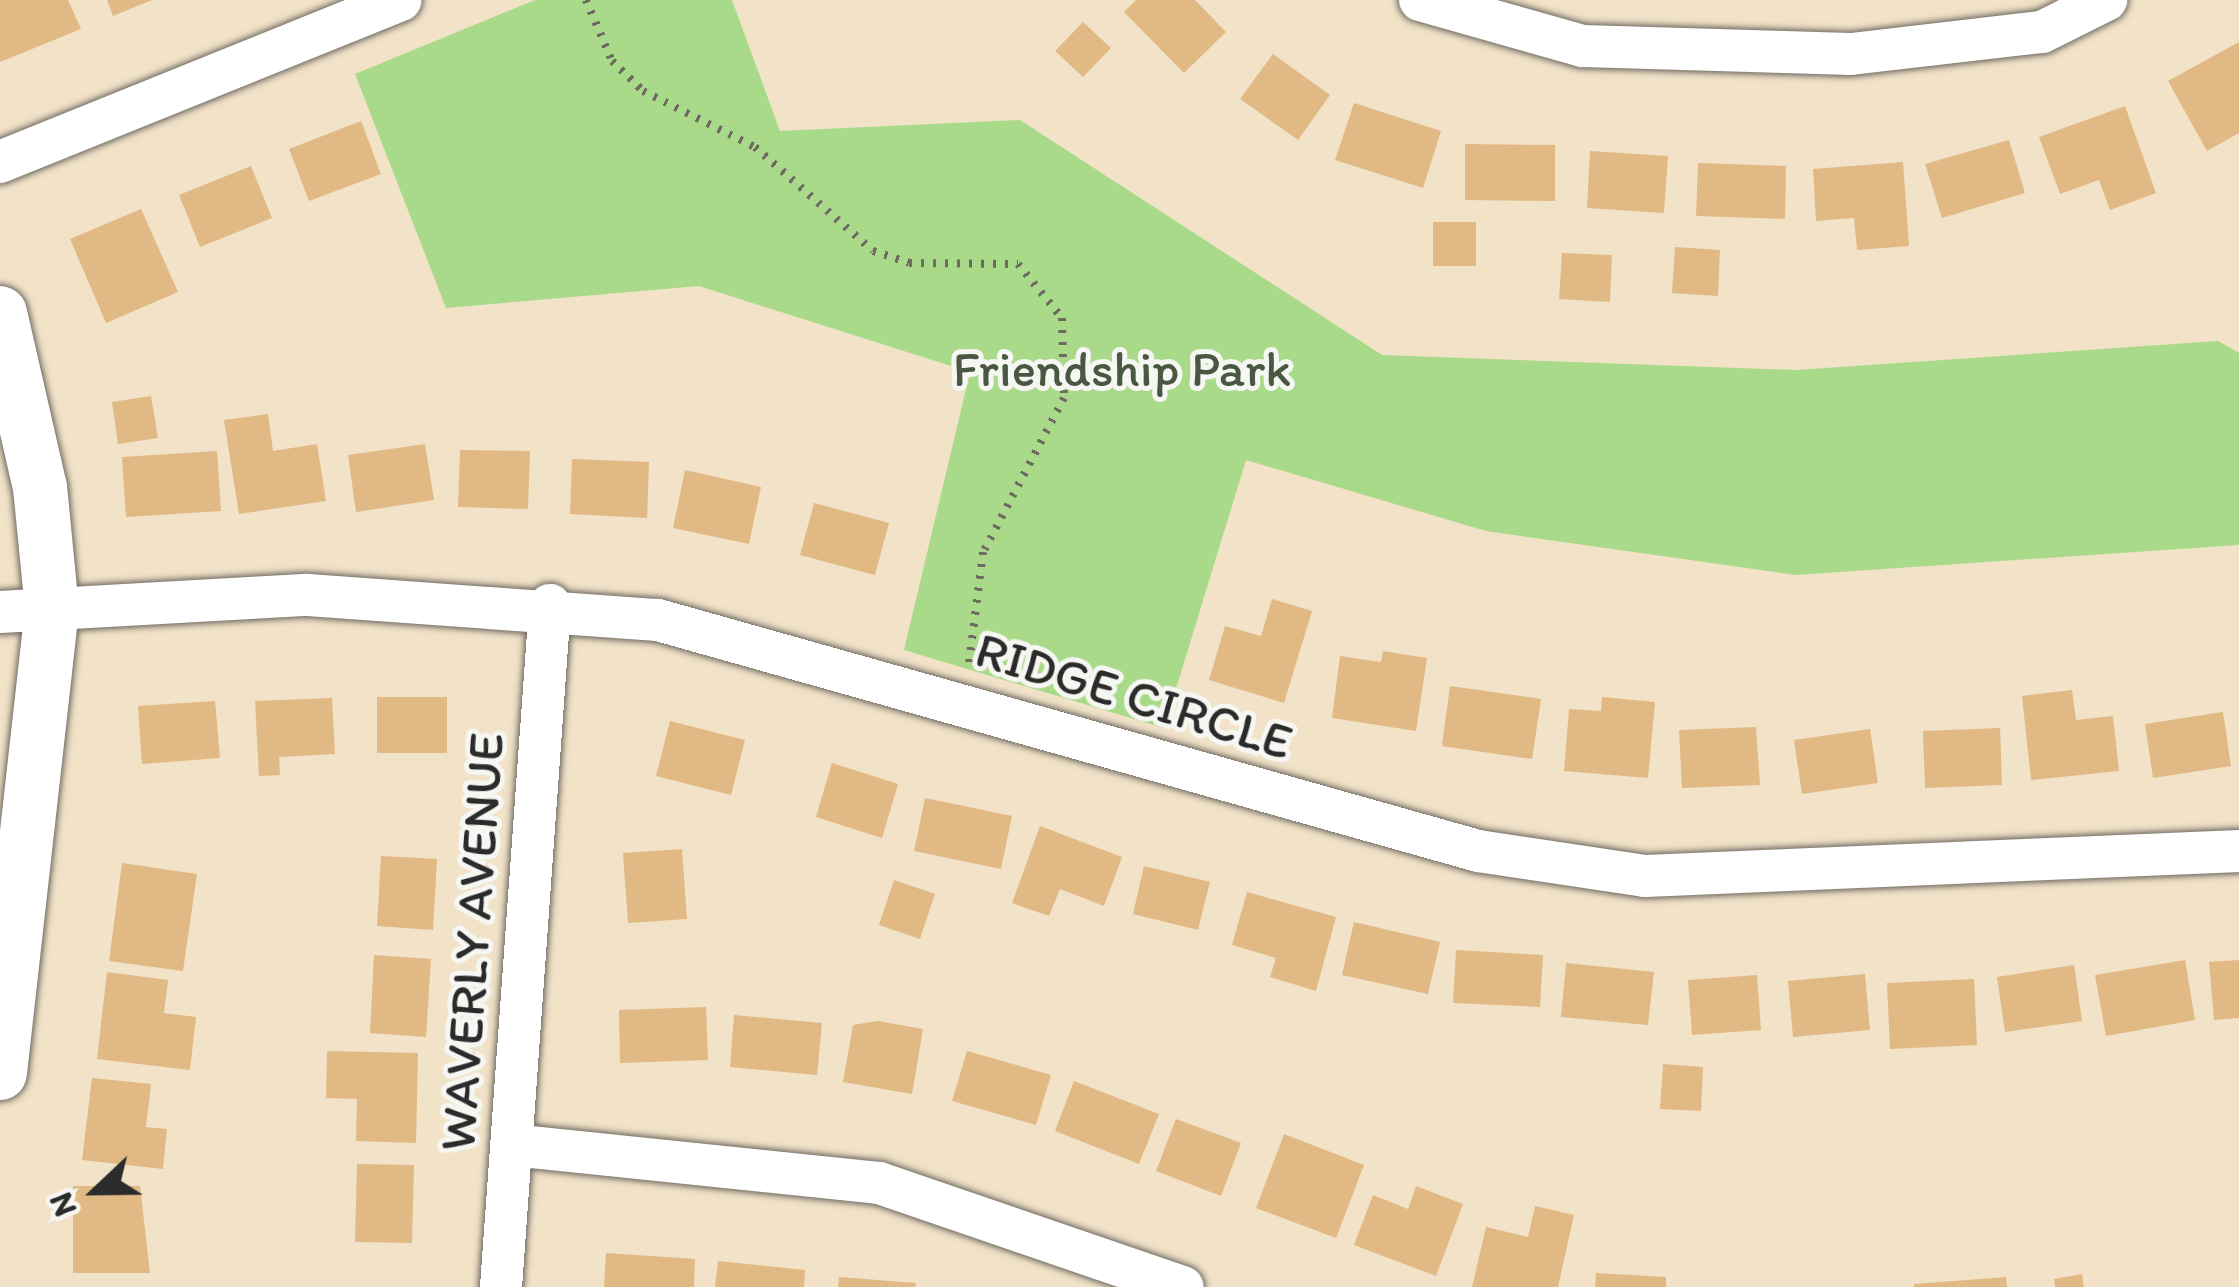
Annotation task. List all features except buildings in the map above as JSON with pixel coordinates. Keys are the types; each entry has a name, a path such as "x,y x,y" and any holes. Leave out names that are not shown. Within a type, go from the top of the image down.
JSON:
{"street":[{"path":"0,162 400,0"},
{"path":"1420,0 1583,46 1851,54 2042,32 2106,0"},
{"path":"0,313 40,487 26,610 0,1073"},
{"name":"RIDGE CIRCLE","path":"26,610 308,595 550,605 658,620 964,701 1478,851 1645,876 2239,850"},
{"name":"WAVERLY AVENUE","path":"501,1287 550,605"},
{"path":"512,1144 860,1179 1183,1287"}],"path":[{"path":"586,0 612,61 644,91 755,147 873,251 910,263 1018,264 1062,319 1064,398 983,552 964,701"}],"green space":[{"name":"Friendship Park","path":"535,0 732,0 780,131 1020,120 1382,355 1796,370 2218,341 2239,353 2239,545 1795,575 1486,531 1246,460 1164,728 904,650 970,372 699,286 446,308 355,74"}]}
